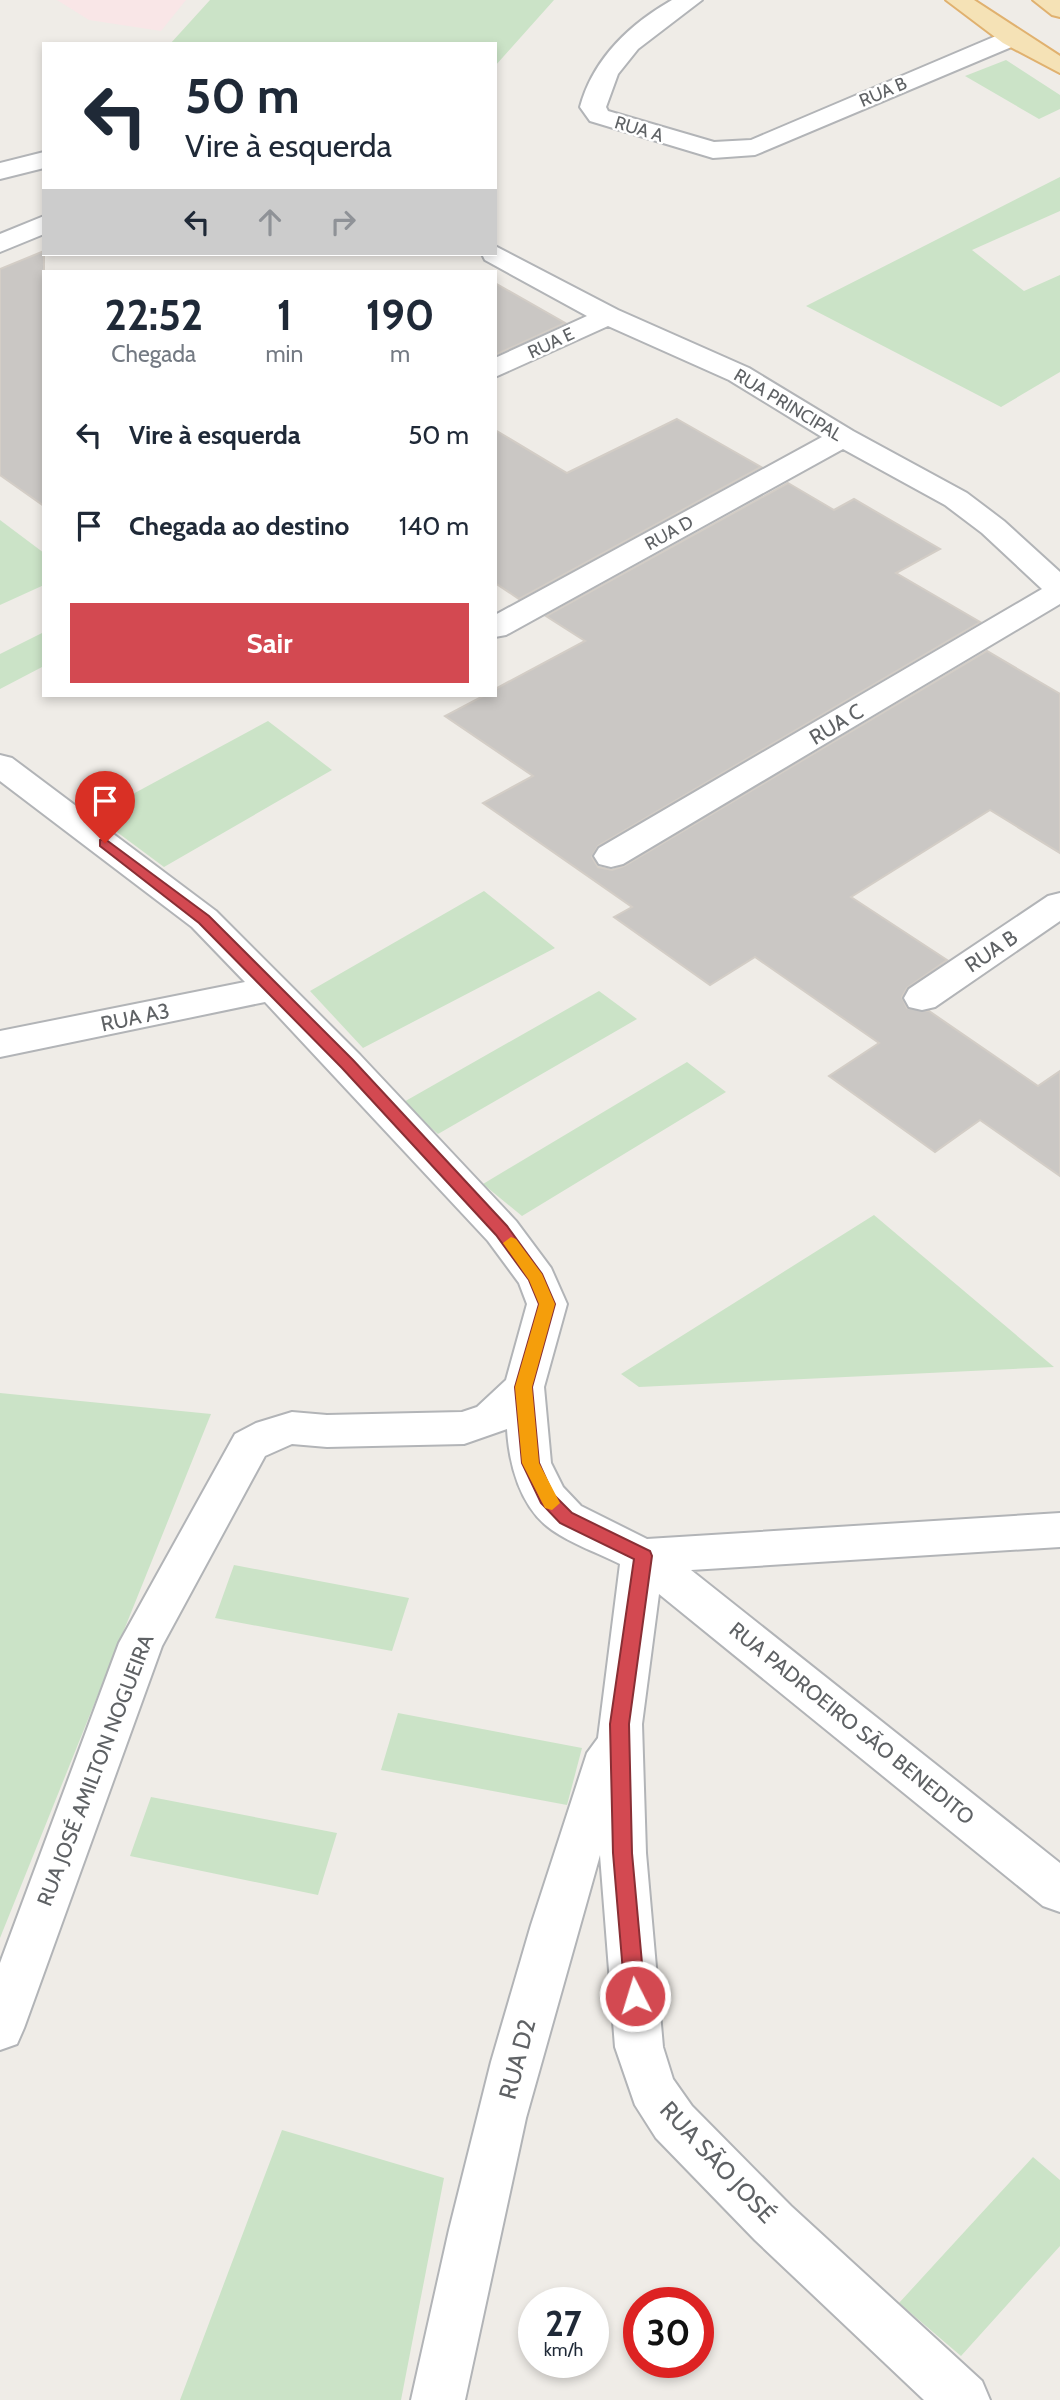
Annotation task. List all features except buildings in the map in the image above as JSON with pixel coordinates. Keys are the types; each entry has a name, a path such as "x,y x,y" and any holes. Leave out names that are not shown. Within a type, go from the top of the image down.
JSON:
{"main road":[{"path":"958,0 1012,38 1060,66"},
{"path":"1045,0 1060,10"}],"street":[{"name":"RUA A","path":"690,0 659,19 622,54 603,78 593,107 599,116 607,120 704,148 726,151 755,146"},
{"name":"RUA B","path":"755,146 1012,38"},
{"path":"0,171 42,160"},
{"path":"0,244 42,225"},
{"name":"RUA PRINCIPAL","path":"497,255 608,316 739,374 843,437 956,499 993,527 1060,590"},
{"name":"RUA E","path":"497,368 608,316"},
{"name":"RUA D","path":"497,627 843,437"},
{"name":"RUA C","path":"611,856 1060,590"},
{"path":"0,765 204,919 347,1064 494,1222 537,1278 547,1304 524,1387"},
{"name":"RUA B","path":"922,998 1060,904"},
{"name":"RUA A3","path":"0,1044 271,989"},
{"name":"RUA PADROEIRO SÃO BENEDITO","path":"524,1387 530,1463 547,1498 566,1518 643,1556 1060,1891"},
{"name":"RUA JOSÉ AMILTON NOGUEIRA","path":"0,2028 141,1643 250,1445 271,1434 292,1428 327,1431 464,1428 492,1418 524,1387"},
{"path":"643,1556 1060,1530"},
{"name":"RUA SÃO JOSÉ","path":"643,1556 620,1724 623,1853 639,2047 652,2089 674,2122 773,2222 963,2400"},
{"name":"RUA D2","path":"438,2400 462,2283 510,2086 547,1950 620,1724"}],"shaded area":[{"path":"57,0 186,0 161,31 89,20"}],"green space":[{"path":"210,0 554,0 497,64 497,42 172,42"},
{"path":"1006,60 1060,95 1060,109 1039,119 965,76"},
{"path":"1060,177 1060,211 972,250 1024,291 1060,275 1060,372 1001,407 806,306"},
{"path":"0,520 42,552 42,586 0,605"},
{"path":"42,633 42,667 0,689 0,654"},
{"path":"268,721 332,770 164,867 94,815"},
{"path":"484,891 555,948 363,1048 310,991"},
{"path":"599,991 637,1019 438,1134 402,1103"},
{"path":"687,1062 726,1092 522,1216 483,1184"},
{"path":"874,1215 1054,1367 639,1387 621,1374"},
{"path":"0,1393 211,1414 0,1938"},
{"path":"234,1565 409,1598 392,1651 215,1618"},
{"path":"398,1713 582,1748 567,1805 381,1770"},
{"path":"151,1797 337,1833 318,1895 130,1856"},
{"path":"282,2130 444,2178 401,2400 180,2400"},
{"path":"1033,2157 1060,2180 1060,2246 961,2356 899,2303"}],"slow traffic":[{"path":"511,1243 537,1278 547,1304 524,1387 530,1463 552,1503"}],"route":[{"path":"105,843 204,919 347,1064 471,1197 502,1231 537,1278 547,1304 524,1387 530,1463 547,1498 566,1518 643,1556 620,1724 623,1853 635,1996"}]}
